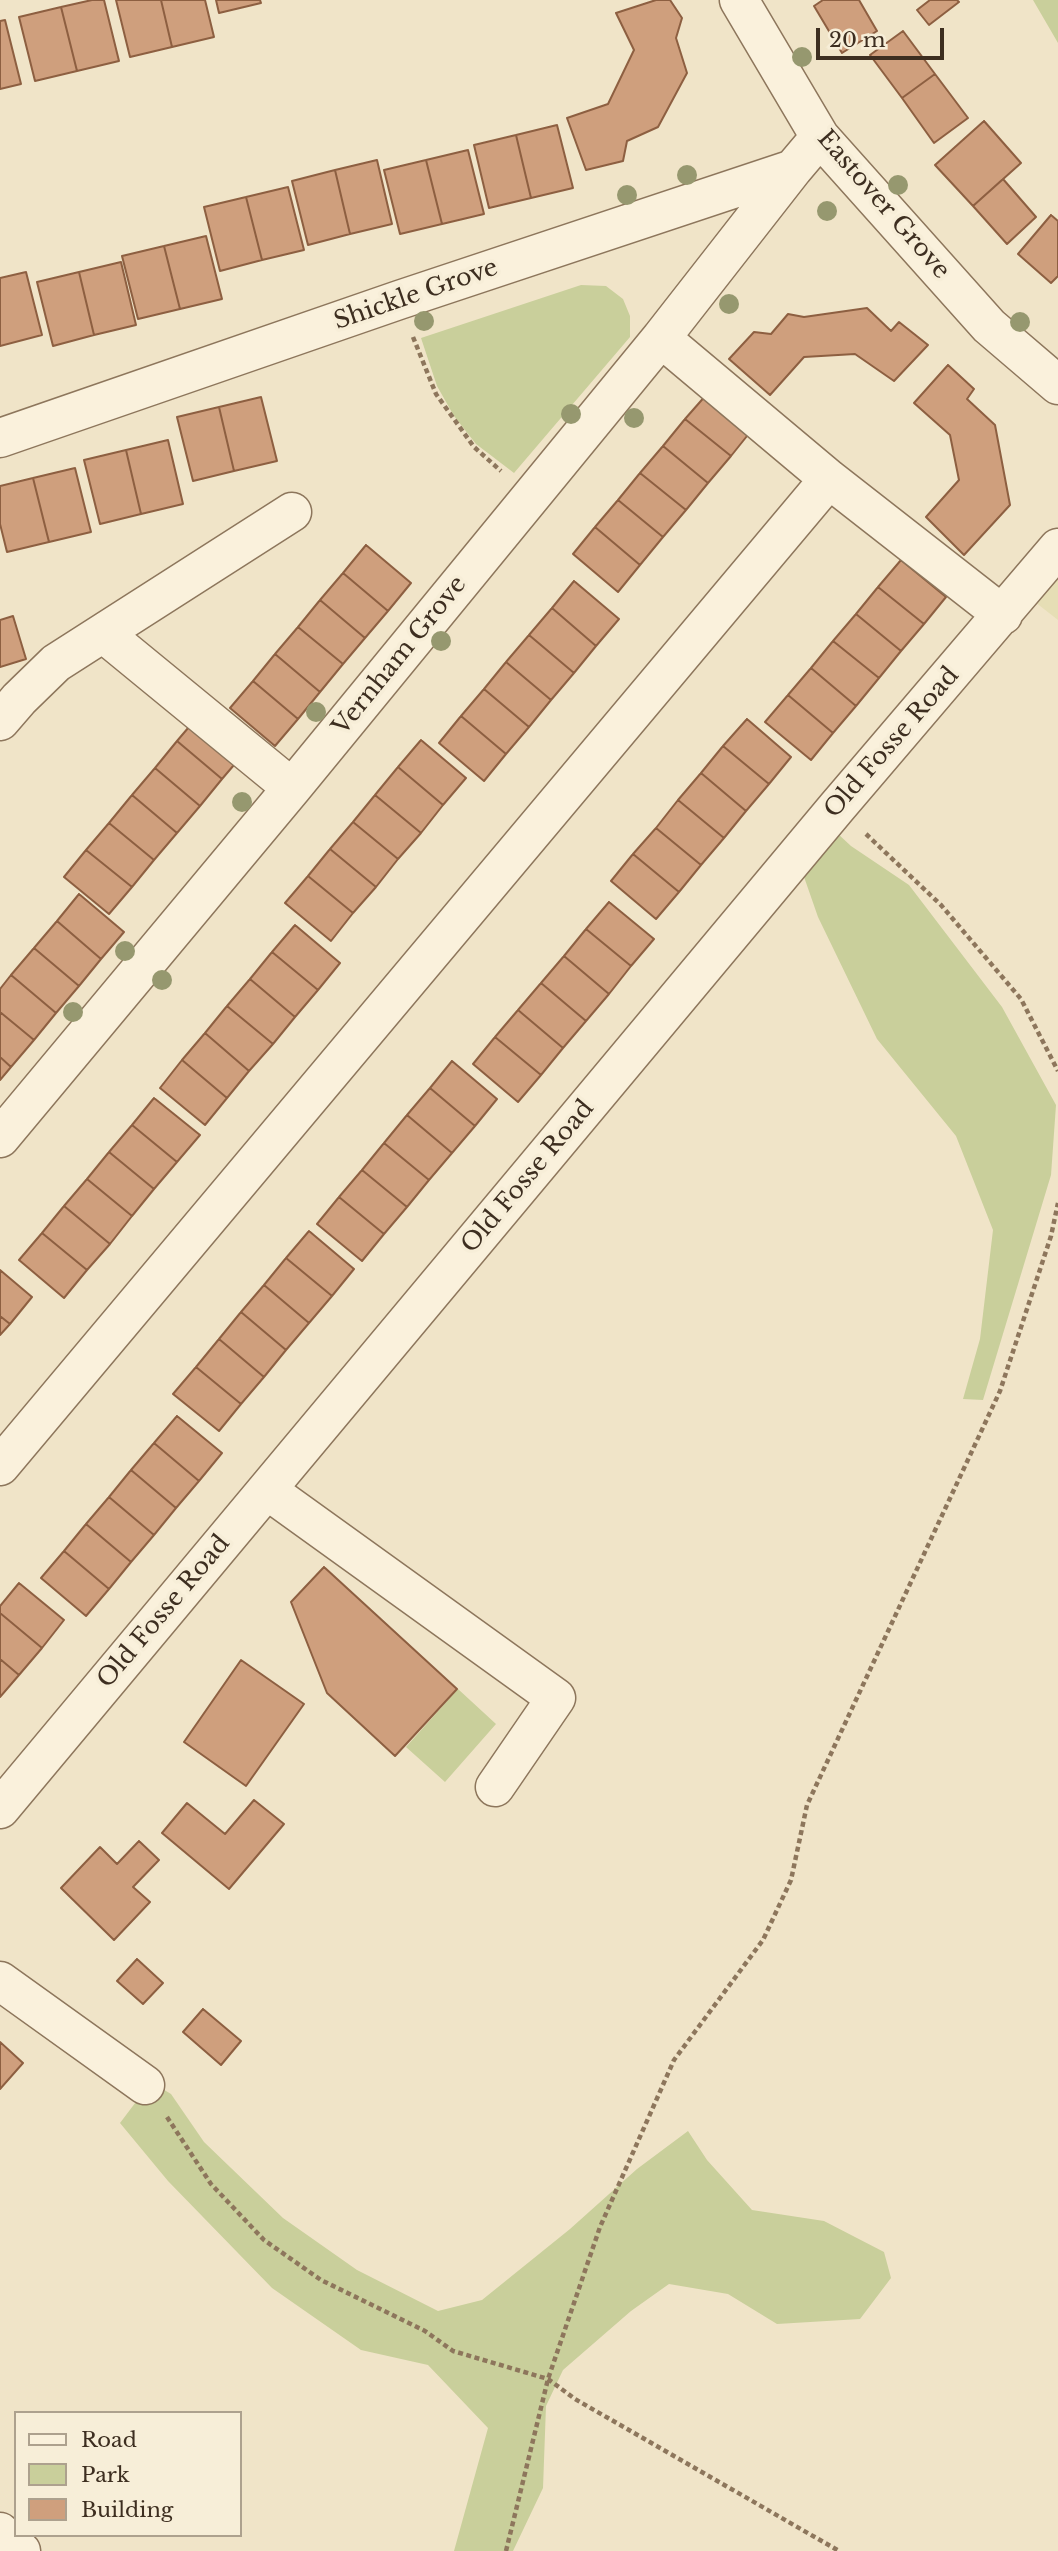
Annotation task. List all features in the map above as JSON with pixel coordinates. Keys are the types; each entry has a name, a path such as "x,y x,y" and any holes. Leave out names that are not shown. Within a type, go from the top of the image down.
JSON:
{"street":[{"name":"Eastover Grove","path":"739,0 820,137 989,326 1058,385"},
{"path":"793,169 820,137"},
{"name":"Shickle Grove","path":"0,438 399,300 793,169"},
{"name":"Vernham Grove","path":"0,1138 292,788 661,338 793,169"},
{"path":"661,338 829,479 1003,615"},
{"path":"0,1466 829,479"},
{"path":"0,721 57,663 292,512"},
{"name":"Old Fosse Road","path":"0,1809 836,807 1058,548"},
{"path":"103,633 292,788"},
{"path":"267,1490 556,1698 495,1787"},
{"path":"0,1981 145,2085"},
{"path":"0,2532 21,2551"}],"path":[{"path":"399,300 436,394 474,447 531,496"},
{"path":"836,807 941,905 1021,999 1058,1071"},
{"path":"506,2551 548,2379 600,2227 674,2060 763,1940 791,1880 807,1805 1000,1391 1047,1248 1058,1203"},
{"path":"145,2085 211,2184 264,2241 321,2280 425,2331 453,2351 548,2379 575,2399 839,2551"}],"shaded area":[{"path":"1058,575 1058,620 1035,602"}],"green space":[{"path":"1033,0 1058,0 1058,43"},
{"path":"581,285 606,286 623,299 630,316 630,337 514,473 476,444 454,416 437,386 421,338"},
{"path":"837,833 851,846 909,885 1002,1007 1056,1105 1051,1175 983,1400 963,1399 980,1339 993,1230 956,1136 877,1039 818,917 803,874"},
{"path":"458,1689 496,1724 445,1782 406,1747"},
{"path":"151,2082 171,2094 204,2142 283,2218 357,2270 438,2311 482,2300 570,2229 637,2169 688,2131 707,2160 752,2210 824,2221 884,2252 891,2278 860,2319 777,2324 728,2294 669,2284 631,2311 563,2370 546,2406 543,2488 513,2551 454,2551 488,2428 428,2365 361,2350 272,2288 168,2181 120,2123"}],"building":[{"path":"104,0 119,61 77,71 61,7"},
{"path":"116,0 161,0 172,47 130,57"},
{"path":"161,0 205,0 214,37 172,47"},
{"path":"216,0 260,0 261,3 219,13"},
{"path":"656,0 670,0 682,18 676,38 687,73 658,127 627,141 623,161 586,170 567,118 608,104 634,50 616,13"},
{"path":"823,0 859,0 877,31 842,53 814,6"},
{"path":"930,0 959,2 929,25 917,10"},
{"path":"61,7 77,71 35,81 19,17"},
{"path":"5,20 21,84 0,89 0,21"},
{"path":"903,31 935,74 902,98 870,55"},
{"path":"935,74 968,118 934,143 902,98"},
{"path":"984,121 1021,163 973,206 935,165"},
{"path":"557,125 573,188 531,198 516,135"},
{"path":"516,135 531,198 489,208 474,145"},
{"path":"468,150 484,214 442,224 426,160"},
{"path":"377,160 392,224 350,234 335,170"},
{"path":"426,160 442,224 400,234 384,170"},
{"path":"335,170 350,234 308,245 292,181"},
{"path":"1003,179 1036,217 1007,244 973,206"},
{"path":"288,187 304,250 262,260 246,197"},
{"path":"246,197 262,260 220,271 204,207"},
{"path":"1051,215 1058,221 1058,276 1051,283 1018,254"},
{"path":"206,236 222,299 180,309 164,246"},
{"path":"164,246 180,309 138,319 122,256"},
{"path":"121,262 136,325 94,335 79,272"},
{"path":"26,272 42,335 0,346 0,278"},
{"path":"79,272 94,335 53,346 37,282"},
{"path":"867,308 891,331 899,322 928,345 894,381 855,354 804,357 770,395 729,359 754,332 771,334 788,314 804,317"},
{"path":"948,365 974,389 967,399 995,425 1010,505 964,555 926,517 959,480 950,435 914,403"},
{"path":"707,394 751,431 731,456 685,419"},
{"path":"261,397 277,461 234,471 219,407"},
{"path":"219,407 234,471 193,481 177,417"},
{"path":"685,419 731,456 708,483 663,446"},
{"path":"168,440 183,504 141,514 126,450"},
{"path":"663,446 708,483 686,510 640,473"},
{"path":"126,450 141,514 100,524 84,460"},
{"path":"75,468 91,532 49,542 33,478"},
{"path":"640,473 686,510 663,537 618,500"},
{"path":"33,478 49,542 7,552 0,524 0,486"},
{"path":"618,500 663,537 640,565 595,527"},
{"path":"595,527 640,565 618,592 573,554"},
{"path":"366,545 411,583 388,611 343,573"},
{"path":"901,560 946,597 924,624 878,587"},
{"path":"343,573 388,611 365,638 320,600"},
{"path":"574,581 619,619 596,646 552,608"},
{"path":"878,587 924,624 901,651 856,614"},
{"path":"320,600 365,638 343,664 298,627"},
{"path":"552,608 596,646 574,673 529,635"},
{"path":"856,614 901,651 879,678 833,641"},
{"path":"13,616 26,659 0,667 0,620"},
{"path":"298,627 343,664 320,692 275,654"},
{"path":"529,635 574,673 551,700 506,662"},
{"path":"833,641 879,678 856,706 811,668"},
{"path":"275,654 320,692 298,719 253,681"},
{"path":"506,662 551,700 529,727 484,689"},
{"path":"811,668 856,706 833,733 788,695"},
{"path":"253,681 298,719 275,746 230,708"},
{"path":"484,689 529,727 506,754 461,716"},
{"path":"788,695 833,733 811,760 765,722"},
{"path":"200,714 245,752 222,779 177,741"},
{"path":"461,716 506,754 484,781 439,743"},
{"path":"747,719 791,757 769,784 723,746"},
{"path":"421,740 466,778 443,805 398,767"},
{"path":"177,741 222,779 200,806 155,768"},
{"path":"723,746 769,784 746,811 701,773"},
{"path":"398,767 443,805 421,833 375,795"},
{"path":"155,768 200,806 177,833 132,795"},
{"path":"701,773 746,811 724,838 678,800"},
{"path":"132,795 177,833 154,860 109,823"},
{"path":"375,795 421,833 398,859 353,822"},
{"path":"678,800 724,838 701,865 656,828"},
{"path":"353,822 398,859 376,887 330,849"},
{"path":"109,823 154,860 132,887 86,850"},
{"path":"656,828 701,865 679,892 633,854"},
{"path":"330,849 376,887 353,913 308,876"},
{"path":"86,850 132,887 109,914 64,877"},
{"path":"633,854 679,892 656,919 611,881"},
{"path":"308,876 353,913 331,941 285,903"},
{"path":"79,894 124,932 101,959 57,921"},
{"path":"609,902 654,939 631,966 586,929"},
{"path":"57,921 101,959 79,986 34,948"},
{"path":"295,925 340,963 318,990 272,952"},
{"path":"586,929 631,966 609,994 564,956"},
{"path":"34,948 79,986 56,1013 11,975"},
{"path":"272,952 318,990 295,1017 250,979"},
{"path":"564,956 609,994 586,1021 541,983"},
{"path":"11,975 56,1013 34,1040 0,1012 0,989"},
{"path":"250,979 295,1017 273,1044 227,1006"},
{"path":"541,983 586,1021 563,1048 518,1010"},
{"path":"227,1006 273,1044 249,1071 205,1033"},
{"path":"518,1010 563,1048 541,1075 495,1037"},
{"path":"0,1012 34,1040 11,1067 0,1057"},
{"path":"205,1033 249,1071 227,1098 182,1060"},
{"path":"495,1037 541,1075 518,1102 473,1064"},
{"path":"0,1057 11,1067 0,1080"},
{"path":"182,1060 227,1098 205,1125 160,1088"},
{"path":"452,1061 497,1099 475,1126 430,1088"},
{"path":"430,1088 475,1126 452,1153 407,1115"},
{"path":"154,1098 200,1135 177,1162 132,1125"},
{"path":"407,1115 452,1153 429,1180 384,1143"},
{"path":"132,1125 177,1162 154,1189 109,1152"},
{"path":"384,1143 429,1180 407,1207 362,1170"},
{"path":"109,1152 154,1189 132,1216 87,1179"},
{"path":"362,1170 407,1207 384,1234 339,1197"},
{"path":"87,1179 132,1216 110,1244 64,1206"},
{"path":"339,1197 384,1234 362,1261 317,1224"},
{"path":"64,1206 110,1244 87,1270 42,1233"},
{"path":"309,1231 354,1269 332,1296 286,1258"},
{"path":"42,1233 87,1270 64,1298 19,1260"},
{"path":"286,1258 332,1296 309,1323 264,1285"},
{"path":"0,1270 32,1297 10,1324 0,1316"},
{"path":"264,1285 309,1323 286,1350 241,1312"},
{"path":"241,1312 286,1350 264,1377 219,1339"},
{"path":"0,1316 10,1324 0,1335"},
{"path":"219,1339 264,1377 241,1404 196,1367"},
{"path":"196,1367 241,1404 219,1431 173,1394"},
{"path":"177,1416 222,1453 199,1481 154,1443"},
{"path":"154,1443 199,1481 176,1508 131,1470"},
{"path":"131,1470 176,1508 154,1535 109,1497"},
{"path":"109,1497 154,1535 131,1562 86,1524"},
{"path":"86,1524 131,1562 109,1589 64,1551"},
{"path":"64,1551 109,1589 86,1616 41,1578"},
{"path":"324,1567 457,1689 395,1756 327,1693 291,1602"},
{"path":"19,1583 64,1620 42,1648 0,1613 0,1606"},
{"path":"0,1613 42,1648 19,1675 0,1659"},
{"path":"0,1659 19,1675 0,1697"},
{"path":"241,1660 304,1704 246,1786 184,1742"},
{"path":"254,1800 284,1824 229,1889 162,1833 187,1803 225,1834"},
{"path":"139,1841 159,1860 133,1887 150,1902 114,1940 61,1888 100,1847 117,1864"},
{"path":"137,1959 163,1983 143,2004 117,1981"},
{"path":"203,2009 241,2041 221,2065 183,2032"},
{"path":"0,2042 23,2063 0,2089"}]}
